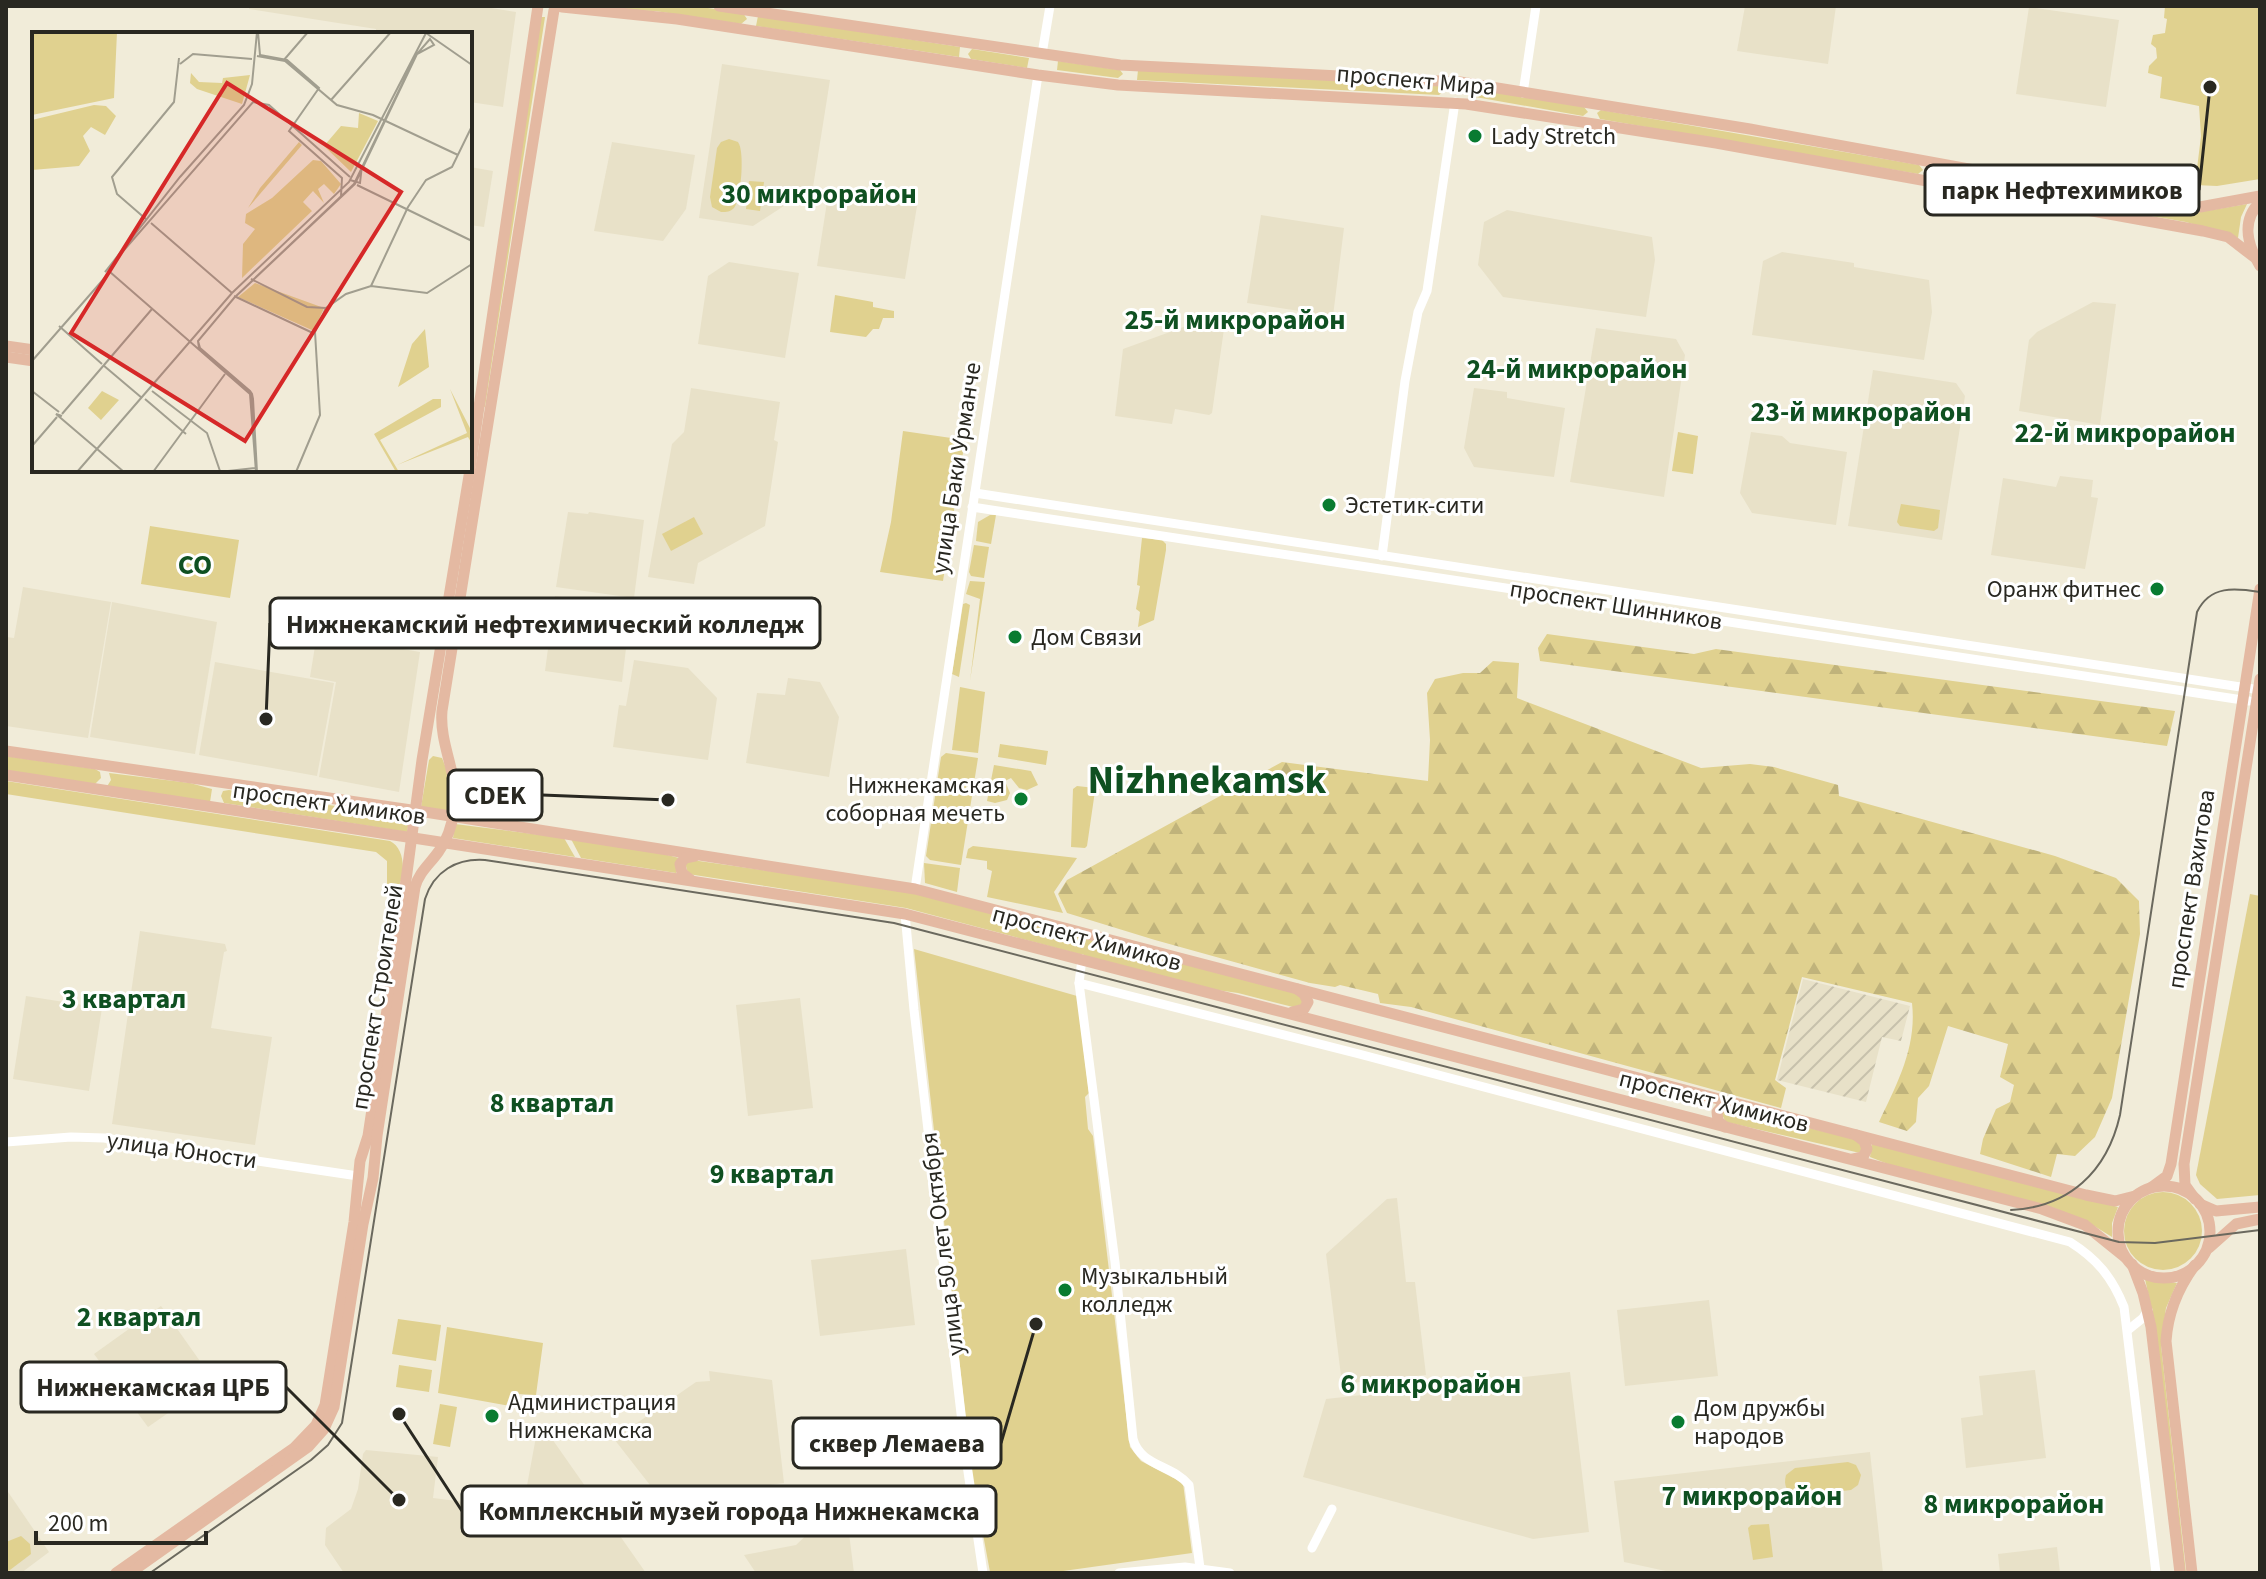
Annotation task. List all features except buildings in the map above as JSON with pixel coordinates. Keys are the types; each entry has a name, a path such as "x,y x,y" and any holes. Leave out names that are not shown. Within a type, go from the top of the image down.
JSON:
{"main road":[{"name":"проспект Мира","path":"538,6 677,19 1118,85 1455,102 1925,180 2203,231 2237,242 2257,261"},
{"name":"проспект Строителей","path":"130,1573 299,1454 324,1429 334,1407 363,1224 376,1164 377,1136 415,887 419,876 445,842 453,817 456,794 441,728 478,423 538,6"},
{"name":"проспект Мира","path":"719,6 1120,65 1460,82 2183,207 2260,199"},
{"name":"проспект Строителей","path":"472,458 560,8"},
{"path":"739,29 747,27 751,20 750,14 741,9"},
{"path":"972,65 965,60 963,53 968,46 975,44"},
{"name":"улица Баки Урманче","path":"1038,75 1042,54"},
{"path":"1118,85 1125,83 1129,76 1127,69 1120,65"},
{"path":"1455,102 1450,89 1460,82"},
{"path":"1584,122 1593,115 1593,108 1588,102"},
{"path":"1925,180 1928,161"},
{"name":"проспект Мира","path":"2257,261 2249,246 2247,226 2260,199"},
{"path":"6,346 32,350"},
{"path":"6,357 32,361"},
{"name":"проспект Строителей","path":"116,1573 294,1448 316,1425 328,1393 360,1161 370,1121 427,727 470,472"},
{"name":"проспект Вахитова","path":"2135,1196 2167,1176 2171,1164 2260,589"},
{"name":"проспект Вахитова","path":"2205,1252 2210,1230 2206,1215 2183,1179 2184,1164 2250,759 2259,686"},
{"path":"427,727 436,733 441,728"},
{"path":"422,760 425,754 434,750 450,763"},
{"name":"проспект Химиков","path":"6,751 915,889 2095,1197 2115,1201 2135,1196"},
{"path":"91,789 99,786 104,778 102,770 94,765"},
{"name":"проспект Химиков","path":"6,775 905,914 2060,1215 2096,1232 2129,1261"},
{"path":"223,809 214,795 219,787 227,784"},
{"path":"456,794 462,810 473,820"},
{"path":"692,881 682,873 680,864 685,858 699,855"},
{"path":"1287,1012 1299,1011 1307,1006 1308,998 1295,988"},
{"path":"1725,1127 1717,1119 1718,1110 1725,1104 1734,1103"},
{"path":"1853,1159 1863,1157 1867,1149 1864,1141 1854,1134"},
{"path":"360,1161 367,1154 373,1157 376,1164"},
{"path":"2152,1187 2176,1188 2216,1211 2260,1207"},
{"path":"2135,1196 2127,1205 2119,1224 2119,1242 2148,1310 2180,1573"},
{"path":"355,1199 361,1206 369,1200"},
{"path":"2192,1573 2166,1341 2169,1318 2174,1302 2205,1252 2236,1224 2260,1219"},
{"path":"2129,1261 2143,1273 2165,1278 2195,1265"}],"street":[{"path":"1042,54 1050,6"},
{"path":"1523,93 1536,6"},
{"name":"улица Баки Урманче","path":"915,889 1038,75"},
{"path":"1382,556 1405,381 1418,312 1427,291 1455,102"},
{"name":"проспект Шинников","path":"975,493 2117,669 2244,687 2259,686"},
{"name":"проспект Шинников","path":"972,507 2258,703"},
{"path":"2115,681 2117,669"},
{"name":"улица 50 лет Октября","path":"905,914 967,1465 983,1573"},
{"path":"1082,959 1079,983 1115,1262 1134,1444 1142,1456 1178,1475 1189,1485 1200,1568"},
{"path":"1079,983 2062,1239 2088,1254 2109,1275 2124,1307 2156,1573"},
{"name":"улица Юности","path":"6,1142 104,1138 358,1176"},
{"path":"2128,1330 2148,1310"},
{"path":"1312,1548 1332,1509"},
{"path":"1119,1573 1200,1568 1230,1573"}],"shaded area":[{"path":"250,6 479,6 516,12 503,107 472,102 472,32 376,32 376,29 249,9"},
{"path":"1745,6 1836,6 1828,64 1737,51"},
{"path":"2029,7 2119,20 2106,107 2016,94"},
{"path":"722,64 830,80 813,187 753,226 699,218"},
{"path":"612,142 695,155 686,209 663,241 594,231"},
{"path":"472,167 493,171 484,227 472,225"},
{"path":"844,188 918,200 905,279 817,266 827,202"},
{"path":"1507,210 1652,237 1655,260 1646,317 1503,297 1478,265 1484,222"},
{"path":"1261,215 1344,228 1333,316 1247,303"},
{"path":"1782,252 1854,263 1854,267 1929,280 1932,312 1924,360 1752,335 1763,261"},
{"path":"729,262 799,273 785,358 698,344 708,276"},
{"path":"2093,302 2116,304 2100,425 2019,411 2029,340 2037,332"},
{"path":"1192,324 1224,329 1212,413 1175,409 1172,424 1115,416 1123,349"},
{"path":"1596,328 1676,339 1685,355 1664,497 1570,482"},
{"path":"1873,370 1956,383 1965,396 1942,540 1848,526"},
{"path":"691,388 780,402 774,440 778,442 765,526 698,563 694,584 648,577 672,444 684,432"},
{"path":"1474,388 1507,392 1507,398 1565,408 1554,477 1474,467 1464,448"},
{"path":"1751,432 1782,436 1790,443 1847,452 1836,525 1752,513 1740,493"},
{"path":"2060,476 2093,480 2091,497 2098,498 2085,569 1991,555 2003,478 2056,487"},
{"path":"568,512 644,520 634,598 556,587"},
{"path":"23,587 111,602 88,738 6,726 6,637 14,638"},
{"path":"555,596 631,606 622,682 545,671"},
{"path":"112,602 217,622 195,754 90,737"},
{"path":"317,634 420,652 399,792 319,777 336,682 310,677"},
{"path":"634,660 688,668 717,698 708,760 613,747 619,705 626,706"},
{"path":"215,662 334,683 317,776 199,755"},
{"path":"788,678 820,682 839,717 829,777 746,763 757,693 785,695"},
{"path":"140,931 225,944 227,951 224,952 211,1028 272,1037 255,1145 112,1124"},
{"path":"1803,979 1910,1006 1901,1041 1882,1037 1866,1102 1777,1080"},
{"path":"26,996 102,1008 89,1091 13,1079"},
{"path":"800,998 813,1108 748,1116 736,1005"},
{"path":"1397,1198 1406,1282 1415,1282 1426,1375 1342,1384 1326,1254 1387,1199"},
{"path":"906,1249 915,1325 820,1336 811,1260"},
{"path":"1709,1300 1718,1376 1625,1386 1617,1310"},
{"path":"161,1306 214,1381 148,1427 94,1354"},
{"path":"2035,1370 2046,1458 1966,1468 1961,1418 1983,1415 1979,1376"},
{"path":"709,1371 772,1380 784,1483 652,1501 657,1494 614,1439 696,1382 710,1381"},
{"path":"1570,1372 1589,1532 1533,1539 1303,1477 1326,1399"},
{"path":"538,1426 550,1436 646,1573 344,1573 325,1545 326,1528 351,1509 366,1450 438,1457 433,1498 504,1507 526,1491"},
{"path":"1870,1452 1883,1573 1675,1573 1624,1562 1614,1481"},
{"path":"6,1489 49,1552 21,1573 6,1573"},
{"path":"847,1517 854,1573 756,1573 744,1555 796,1545 817,1525 830,1524 830,1519"},
{"path":"2057,1547 2060,1573 2000,1573 1998,1554"}],"green space":[{"path":"600,6 694,6 743,13 747,19 741,24"},
{"path":"2165,6 2260,6 2260,179 2217,186 2195,185 2201,136 2199,106 2160,98 2162,77 2148,73 2149,66 2157,58 2156,48 2151,44 2153,35 2165,33"},
{"path":"758,16 960,47 959,57 756,26"},
{"path":"541,17 545,17 485,407 481,406"},
{"path":"972,49 1029,58 1027,68 971,59 968,54"},
{"path":"1058,61 1120,70 1123,74 1118,78 1057,70"},
{"path":"1138,70 1440,86 1444,91 1439,95 1137,80"},
{"path":"1463,87 1584,107 1588,112 1583,116 1464,95 1461,91"},
{"path":"1601,110 1919,165 1923,170 1918,174 1600,119 1597,113"},
{"path":"729,139 738,142 740,147 740,186 734,208 721,212 712,207 710,197 717,148"},
{"path":"1934,170 2188,214 2247,204 2241,217 2238,238 2186,222 1933,178 1929,173"},
{"path":"749,181 764,182 760,211 746,209"},
{"path":"835,295 873,302 873,307 894,311 894,318 883,318 879,329 873,329 866,337 830,332"},
{"path":"903,431 965,440 943,581 880,572 891,522"},
{"path":"1678,432 1698,436 1693,474 1672,471"},
{"path":"1901,504 1940,510 1938,528 1934,531 1900,526 1897,522"},
{"path":"996,515 991,544 976,541 978,522"},
{"path":"694,517 703,534 671,551 662,534"},
{"path":"150,526 239,540 230,598 141,584"},
{"path":"1142,538 1162,540 1166,550 1154,620 1138,627 1140,612 1136,609 1140,586 1137,585"},
{"path":"974,545 989,547 984,578 971,576 969,572"},
{"path":"970,581 985,582 970,681 980,599 966,594"},
{"path":"963,604 970,605 959,677 952,674"},
{"path":"1547,634 1694,654 1716,649 2175,711 2167,746 1540,661 1538,648"},
{"path":"1493,661 1519,663 1517,698 1701,768 1750,764 1774,767 1838,785 1839,796 2055,856 2116,878 2139,901 2140,934 2112,1098 2095,1137 2075,1156 2057,1154 2051,1177 1980,1154 1996,1109 2010,1102 2014,1085 2000,1077 2008,1044 1948,1026 1929,1086 1918,1098 1916,1122 1907,1131 1879,1122 1909,1050 1912,1003 1802,977 1775,1080 1786,1088 1781,1108 1411,1007 1380,1003 1378,994 1340,985 1310,983 1067,913 1058,894 1067,880 1282,762 1428,781 1430,740 1427,693 1435,679 1480,673"},
{"path":"960,687 985,692 978,753 952,750"},
{"path":"1000,744 1048,751 1046,765 998,757"},
{"path":"946,753 978,758 961,865 930,860 926,856 941,757"},
{"path":"6,756 95,769 100,772 101,778 95,784 6,771"},
{"path":"433,756 442,758 450,778 450,812 421,807 429,760"},
{"path":"994,765 1031,771 1038,785 1027,790 1019,788 1011,778 1005,781 1010,793 1007,800 987,801"},
{"path":"109,773 190,783 212,789 210,802 106,788 111,780"},
{"path":"6,781 390,841 396,845 402,858 401,881 394,893 387,890 387,861 376,852 6,794"},
{"path":"1077,786 1104,789 1095,791 1085,848 1071,847 1073,789"},
{"path":"223,791 410,815 407,832 224,803 221,796"},
{"path":"455,824 564,838 575,857 453,838"},
{"path":"571,839 679,858 676,873 581,858"},
{"path":"973,846 1077,858 1054,892 1063,913 987,897 992,871 987,869 987,861 966,858 968,849"},
{"path":"692,860 902,890 1299,994 1305,1002 1297,1008 1210,989 906,908 688,874 685,862"},
{"path":"924,863 960,868 957,892 925,883"},
{"path":"2250,894 2260,896 2260,1195 2217,1199 2200,1184 2196,1175"},
{"path":"914,949 1077,996 1089,1093 1085,1097 1088,1129 1093,1136 1130,1447 1141,1461 1183,1483 1192,1553 1049,1573 990,1572 972,1475"},
{"path":"1728,1108 1863,1143 1860,1153 1726,1122 1721,1113"},
{"path":"1872,1142 2118,1207 2112,1223 2112,1237 2086,1221 2054,1208 1893,1166 1870,1157"},
{"path":"2155,1192 2171,1192 2185,1198 2196,1209 2202,1231 2196,1253 2185,1264 2171,1270 2155,1270 2141,1264 2130,1253 2124,1239 2124,1223 2130,1209 2141,1198"},
{"path":"2145,1279 2177,1283 2166,1308 2161,1345 2186,1573 2183,1573 2154,1320"},
{"path":"398,1319 441,1325 436,1361 392,1354"},
{"path":"447,1327 543,1343 536,1395 517,1394 515,1407 438,1393"},
{"path":"399,1365 432,1370 429,1392 396,1387"},
{"path":"440,1404 457,1407 450,1447 433,1444"},
{"path":"1848,1462 1856,1465 1861,1475 1858,1485 1851,1490 1798,1496 1786,1486 1786,1475 1795,1468"},
{"path":"1769,1524 1773,1557 1753,1560 1748,1528"},
{"path":"21,1536 30,1544 31,1554 6,1573 6,1542"}],"tram line":[{"path":"2011,1210 2051,1202 2068,1194 2095,1169 2114,1135 2120,1115 2197,612 2209,597 2224,590 2260,592"},
{"path":"150,1573 311,1460 328,1445 342,1423 425,899 441,874 465,861 485,860 894,923 2119,1242 2155,1243 2260,1230"}],"place":[{"name":"парк Нефтехимиков","path":"2210,87"},
{"name":"Lady Stretch","path":"1475,136"},
{"name":"Эстетик-сити","path":"1329,505"},
{"name":"Оранж фитнес","path":"2157,589"},
{"name":"Дом Связи","path":"1015,637"},
{"name":"Нижнекамский нефтехимический колледж","path":"266,719"},
{"name":"Нижнекамская соборная мечеть","path":"1021,799"},
{"name":"CDEK","path":"668,800"},
{"name":"Музыкальный колледж","path":"1065,1290"},
{"name":"сквер Лемаева","path":"1036,1324"},
{"name":"Комплексный музей города Нижнекамска","path":"399,1414"},
{"name":"Администрация Нижнекамска","path":"492,1416"},
{"name":"Дом дружбы народов","path":"1678,1422"},
{"name":"Нижнекамская ЦРБ","path":"399,1500"}],"district":[{"name":"30 микрорайон","path":"819,193"},
{"name":"25-й микрорайон","path":"1235,319"},
{"name":"24-й микрорайон","path":"1577,368"},
{"name":"23-й микрорайон","path":"1861,411"},
{"name":"22-й микрорайон","path":"2125,432"},
{"name":"СО","path":"195,564"},
{"name":"Nizhnekamsk","path":"1207,779"},
{"name":"3 квартал","path":"124,998"},
{"name":"8 квартал","path":"552,1102"},
{"name":"9 квартал","path":"772,1173"},
{"name":"2 квартал","path":"139,1316"},
{"name":"6 микрорайон","path":"1431,1383"},
{"name":"7 микрорайон","path":"1752,1495"},
{"name":"8 микрорайон","path":"2014,1503"}]}
